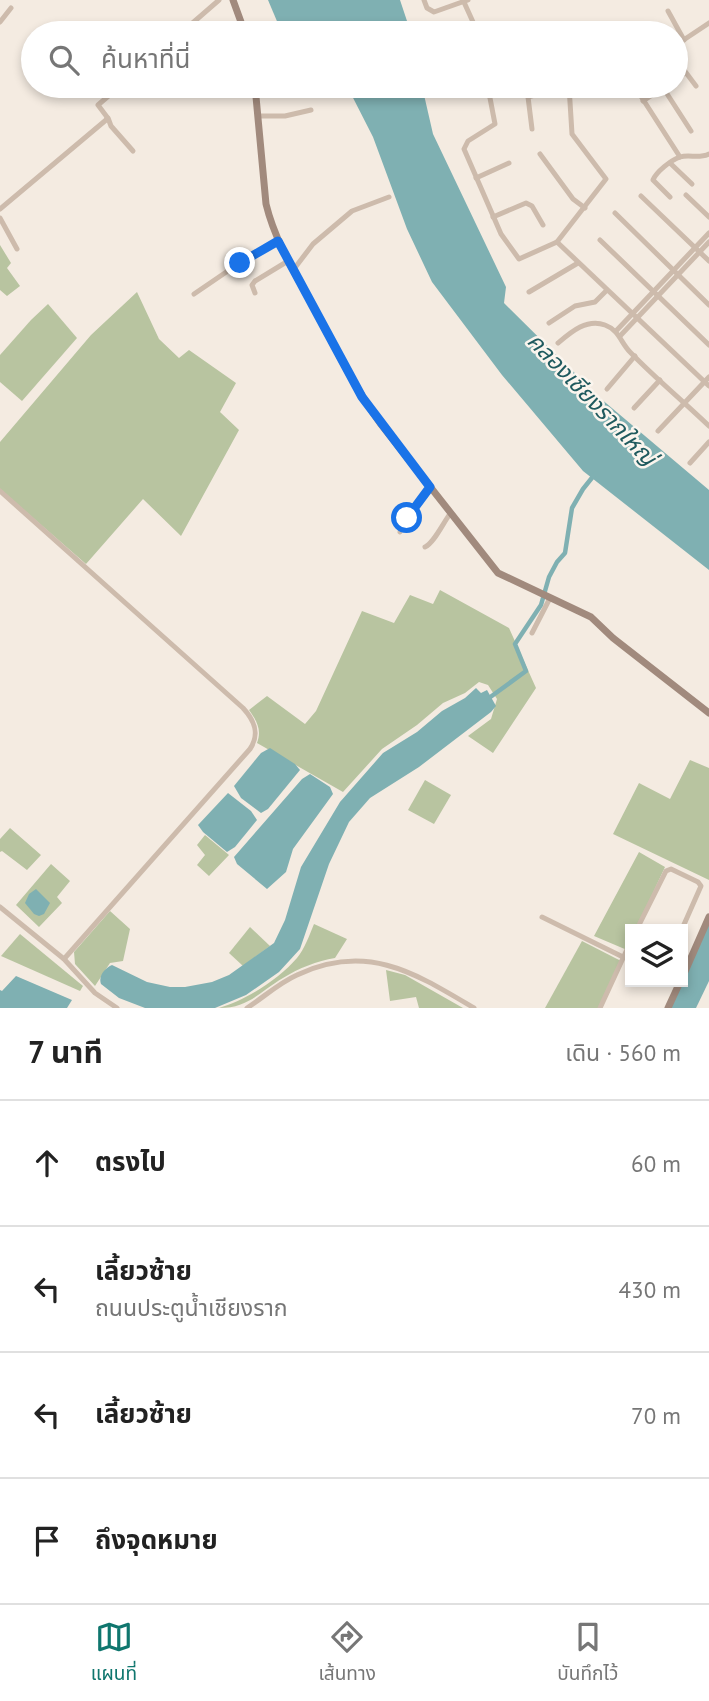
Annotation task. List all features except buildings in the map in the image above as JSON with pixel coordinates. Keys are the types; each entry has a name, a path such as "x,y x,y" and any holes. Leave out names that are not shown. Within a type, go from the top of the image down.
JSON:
{"street":[{"path":"195,21 219,0"},
{"path":"233,0 241,21"},
{"path":"424,0 427,8 434,12 465,1 473,21"},
{"path":"0,22 11,9"},
{"path":"668,11 674,21"},
{"path":"688,37 709,23"},
{"path":"688,77 696,86"},
{"path":"106,98 98,105 133,151"},
{"path":"257,98 266,204 278,241 362,397 498,573 584,613 709,713"},
{"path":"490,98 495,124 468,141 464,149 501,234 519,259 557,242 606,179 572,134 568,98"},
{"path":"532,98 532,130"},
{"path":"641,98 680,157"},
{"path":"643,101 647,98"},
{"path":"671,98 691,131"},
{"path":"259,116 285,116 311,110"},
{"path":"0,209 108,118"},
{"path":"540,153 573,198 585,208"},
{"path":"670,197 653,177 680,157 702,157 709,154"},
{"path":"477,178 509,163"},
{"path":"670,163 692,184"},
{"path":"686,194 709,218"},
{"path":"641,196 709,261"},
{"path":"293,269 313,244 352,211 389,197"},
{"path":"493,216 526,203 531,206 542,225"},
{"path":"615,213 709,305"},
{"path":"0,218 17,249"},
{"path":"697,250 709,233"},
{"path":"600,240 709,345"},
{"path":"194,294 278,241"},
{"path":"557,242 707,381 658,430"},
{"path":"618,333 674,272 709,242"},
{"path":"255,293 252,285 255,281 288,261"},
{"path":"529,292 577,262"},
{"path":"550,323 576,306 595,302 607,290"},
{"path":"558,343 576,328 605,325 618,333 635,356 709,426"},
{"path":"607,389 635,356"},
{"path":"634,408 660,380"},
{"path":"690,463 709,442"},
{"path":"400,532 411,510 430,487"},
{"path":"0,492 243,708 253,721 256,731 256,741 250,749 64,959"},
{"path":"425,547 431,544 439,527 450,514"},
{"path":"532,633 549,598"},
{"path":"640,924 666,871 671,869 701,886 684,924"},
{"path":"0,907 64,959 105,1000 117,1008"},
{"path":"688,964 709,916"},
{"path":"542,917 623,957"},
{"path":"600,1008 625,953"},
{"path":"247,1008 296,975 336,962 366,960 398,967 474,1008"},
{"path":"668,1008 678,987"},
{"path":"103,1008 105,1000"}],"green space":[{"path":"0,245 11,263 7,268 20,286 7,296 0,290"},
{"path":"137,292 159,339 179,358 189,350 236,383 220,412 239,430 181,536 143,499 86,564 0,489 0,442 91,335"},
{"path":"48,304 77,338 22,401 0,382 0,355"},
{"path":"440,590 509,628 536,688 493,753 468,736 491,719 497,699 488,685 479,682 465,693 443,703 382,749 343,792 257,743 258,726 249,710 267,696 305,724 316,711 362,611 394,623 410,595 433,604"},
{"path":"690,760 709,768 709,880 613,834 639,783 670,799"},
{"path":"425,780 451,795 434,824 408,810"},
{"path":"10,828 41,855 27,870 0,852 0,839"},
{"path":"205,835 229,855 209,876 197,865 205,855 197,845"},
{"path":"639,852 665,867 638,924 625,924 625,949 594,936"},
{"path":"51,864 70,881 57,897 62,903 39,927 16,905"},
{"path":"110,911 130,929 123,961 110,963 95,986 75,964 74,952"},
{"path":"314,924 347,939 335,958 295,971 246,1002 219,1008 250,995 281,974 300,954"},
{"path":"250,927 270,946 243,966 229,953"},
{"path":"20,934 83,986 80,991 1,956"},
{"path":"582,941 621,961 600,1008 545,1008"},
{"path":"386,970 405,975 463,1008 419,1008 416,997 390,1001"}],"water":[{"path":"268,0 400,0 407,21 277,21"},
{"name":"คลองเชียงรากใหญ่","path":"353,98 425,98 433,134 506,287 504,303 600,398 709,490 709,570 583,471 502,375 432,282 407,229 373,137"},
{"path":"476,688 481,693 487,690 496,706 491,712 419,767 370,798 349,822 329,864 300,949 279,972 246,995 215,1008 145,1008 119,998 101,984 100,978 112,965 147,982 170,987 212,982 229,975 274,943 285,920 301,867 340,802 383,753 417,732"},
{"path":"270,748 300,770 268,809 261,813 241,798 234,786 261,753"},
{"path":"310,774 330,787 333,794 293,849 286,872 267,889 237,864 234,857 302,779"},
{"path":"228,793 251,811 257,820 235,847 227,852 198,825"},
{"path":"36,889 50,903 44,914 39,916 25,903 29,894"},
{"path":"709,922 709,981 696,1008 669,1008 679,987 688,987 688,967"},
{"path":"16,976 72,1000 67,1008 0,1008 0,990"}],"waterway":[{"path":"489,698 526,671 515,644 541,605 549,577 565,553 572,508 595,474"}],"route":[{"path":"240,263 278,241 362,397 430,487 407,518"}]}
